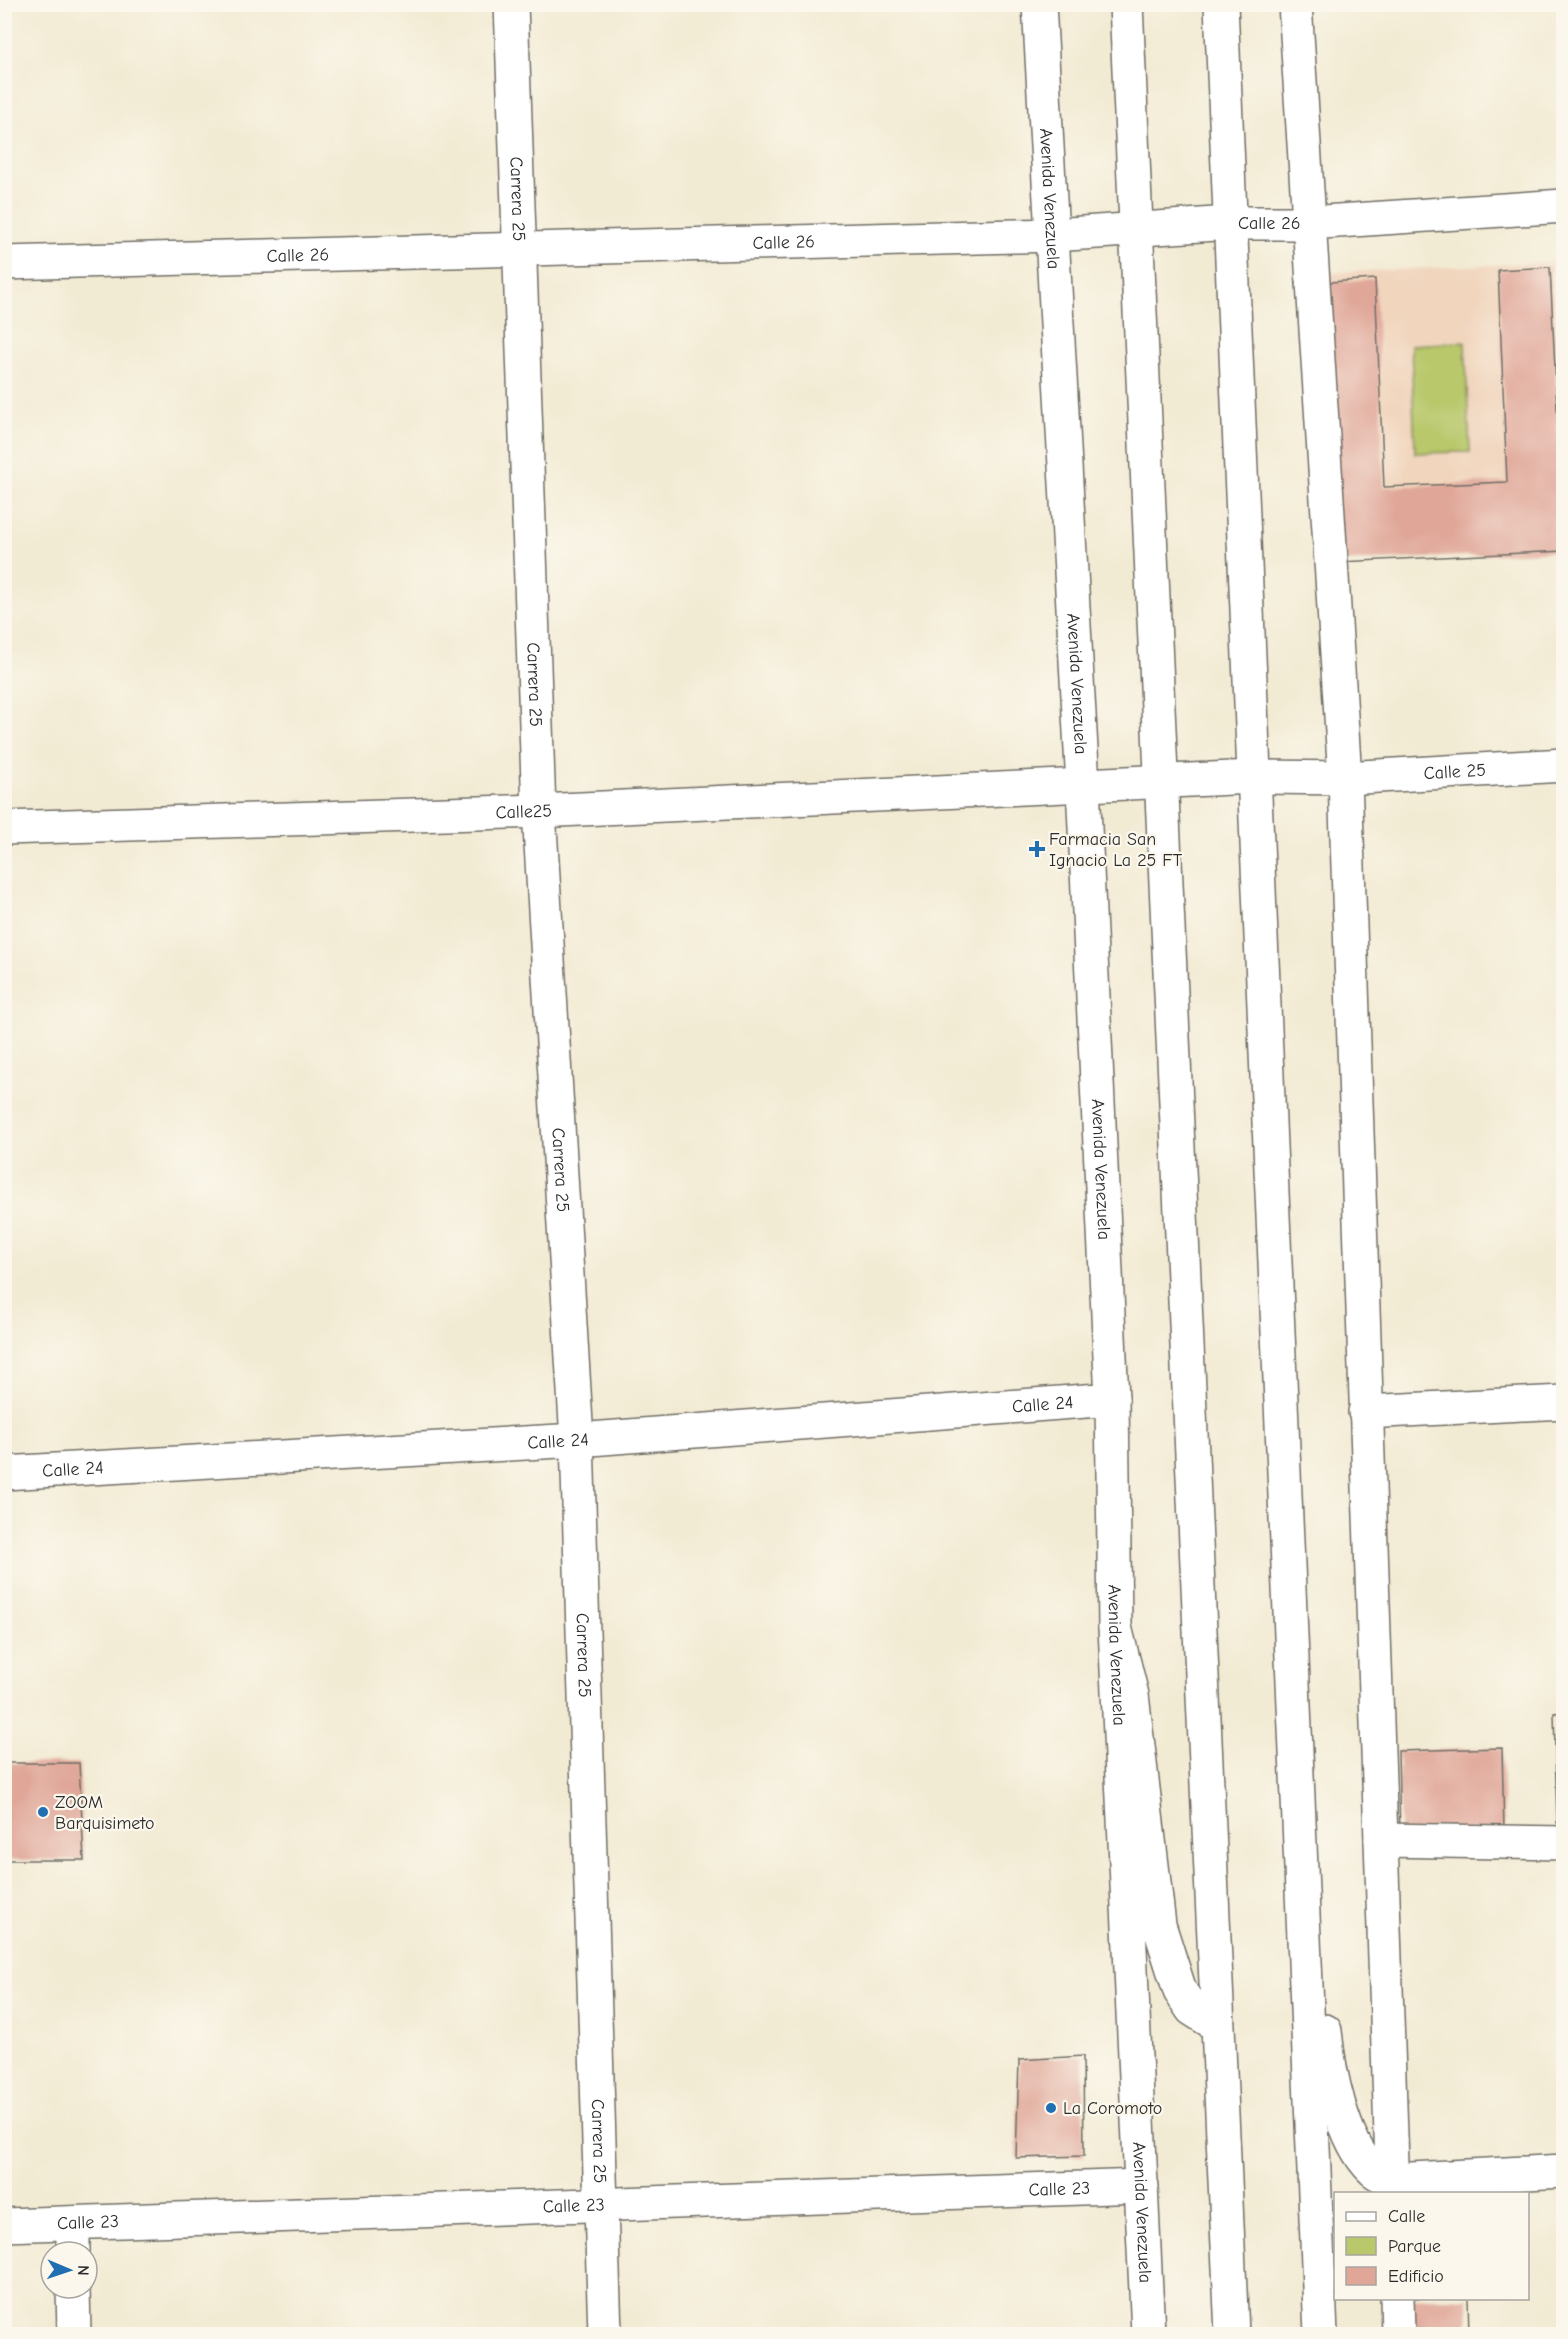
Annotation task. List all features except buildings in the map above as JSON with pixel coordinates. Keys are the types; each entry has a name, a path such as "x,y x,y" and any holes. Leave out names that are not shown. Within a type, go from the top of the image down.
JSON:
{"street":[{"name":"Carrera 25","path":"511,4 539,811 577,1440 605,2334"},
{"name":"Avenida Venezuela","path":"1039,4 1083,785 1112,1399 1115,1627 1148,2334"},
{"path":"1126,4 1232,2334"},
{"path":"1221,4 1321,2334"},
{"path":"1295,4 1345,778 1393,2187"},
{"name":"Calle 26","path":"4,263 1053,235 1230,223 1308,224 1563,206"},
{"name":"Calle 25","path":"1160,781 1253,777 1345,778 1563,765"},
{"name":"Calle25","path":"4,828 539,811 1045,789 1160,781"},
{"name":"Calle 24","path":"4,1473 577,1440 1112,1399"},
{"path":"1365,1412 1563,1402"},
{"path":"1115,1627 1132,1695 1159,1924 1180,1991 1192,2009 1217,2025"},
{"path":"1292,1672 1294,1720 1325,2037 1338,2101 1357,2152 1374,2172 1393,2187 1563,2171"},
{"path":"1381,1840 1563,1843"},
{"name":"Calle 23","path":"4,2225 73,2237 601,2203 1142,2186"},
{"path":"74,2300 74,2334"},
{"path":"1397,2300 1398,2334"}],"shaded area":[{"path":"1552,262 1563,551 1340,562 1326,273"}],"green space":[{"path":"1465,342 1470,452 1415,453 1411,345"}],"place":[{"name":"Farmacia San Ignacio La 25 FT","path":"1037,849"},
{"name":"ZOOM Barquisimeto","path":"43,1812"},
{"name":"La Coromoto","path":"1051,2108"}]}
